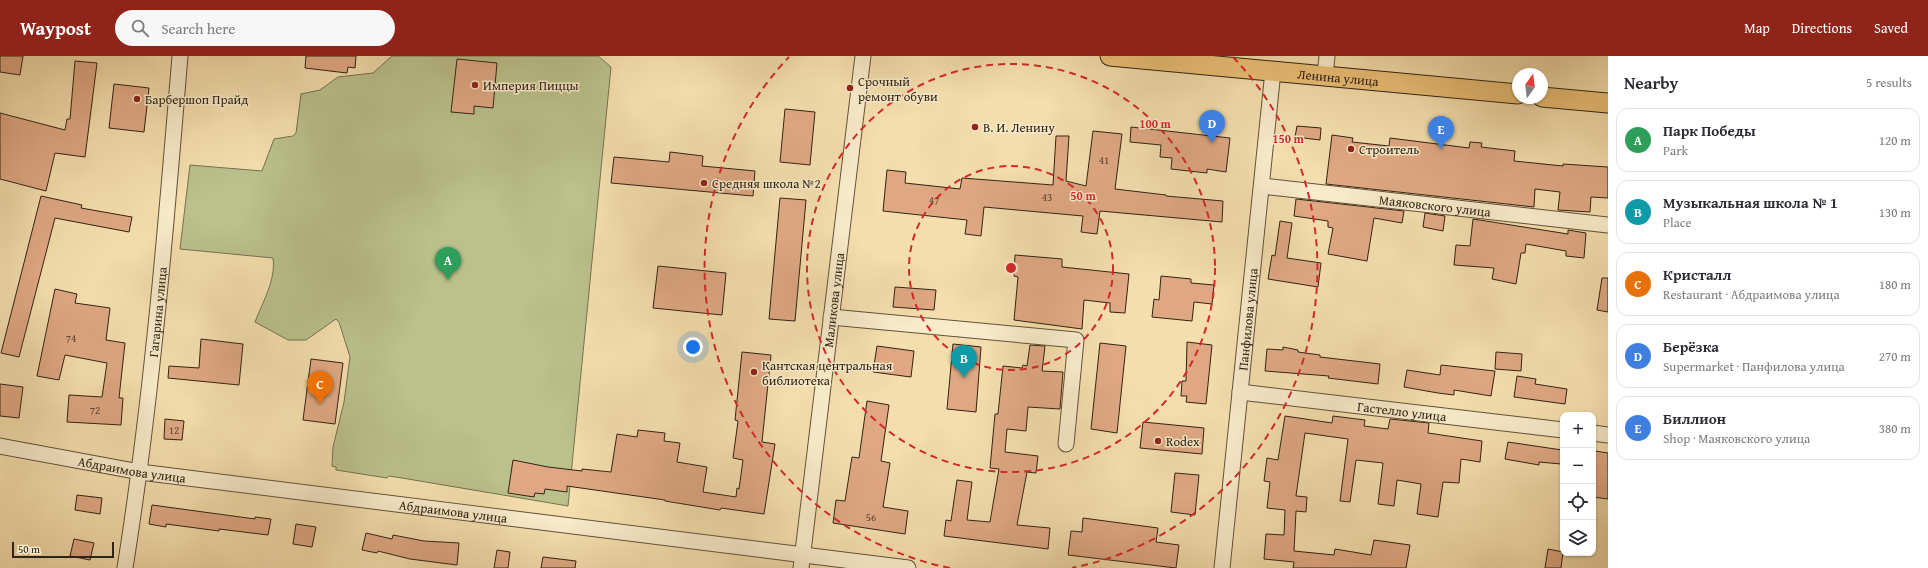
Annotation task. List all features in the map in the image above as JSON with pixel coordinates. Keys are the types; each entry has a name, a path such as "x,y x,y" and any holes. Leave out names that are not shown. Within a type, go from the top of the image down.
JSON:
{"main road":[{"name":"Ленина улица","path":"1110,56 1512,93"},
{"path":"1548,98 1608,103"}],"street":[{"name":"Гагарина улица","path":"125,568 140,472 165,239 180,56"},
{"name":"Маликова улица","path":"802,561 863,56"},
{"path":"1325,76 1327,56"},
{"name":"Панфилова улица","path":"1222,568 1273,71"},
{"name":"Маяковского улица","path":"1262,186 1608,225"},
{"path":"832,317 1076,340 1066,444"},
{"name":"Гастелло улица","path":"1240,392 1560,430"},
{"path":"1596,433 1608,435"},
{"name":"Абдраимова улица","path":"0,446 140,472 802,561 908,568"}],"green space":[{"path":"392,56 598,56 611,67 568,506 402,478 389,476 387,478 336,470 336,467 332,466 333,447 344,402 350,357 339,322 336,319 306,340 288,340 255,322 271,282 273,274 273,258 180,249 190,165 262,171 274,139 293,136 296,133 301,94 320,90 338,77 373,73"}],"building":[{"path":"0,56 23,56 20,75 0,72"},
{"path":"306,56 356,56 355,68 348,67 347,73 305,68"},
{"name":"Империя Пиццы","path":"457,59 497,63 493,108 474,106 474,114 451,112"},
{"path":"75,61 97,63 85,157 55,153 46,191 0,179 0,113 65,130 67,119 70,119"},
{"path":"114,84 149,88 144,132 109,128"},
{"path":"785,109 815,112 810,165 780,162"},
{"path":"1297,126 1321,128 1320,140 1295,137"},
{"path":"1131,127 1230,138 1226,172 1207,169 1207,173 1171,169 1172,158 1160,157 1161,145 1130,142"},
{"path":"1093,131 1122,134 1115,189 1166,196 1223,201 1222,222 1100,211 1097,234 1081,232 1083,216 984,207 981,236 965,234 967,220 883,211 887,170 906,172 905,183 960,189 962,178 1053,185 1056,136 1069,136 1066,181 1086,186"},
{"path":"1332,135 1353,138 1352,142 1389,146 1390,138 1469,148 1470,142 1482,143 1481,147 1515,151 1514,161 1563,166 1563,164 1608,167 1608,198 1591,197 1590,212 1558,210 1560,192 1535,189 1534,207 1326,184"},
{"path":"670,152 703,156 702,166 755,171 753,196 611,183 614,157 669,162"},
{"path":"41,196 82,205 81,208 132,217 129,232 55,218 19,357 1,353"},
{"path":"780,198 806,200 795,321 769,319"},
{"path":"1296,199 1404,211 1402,223 1374,218 1367,261 1328,254 1333,228 1328,227 1328,221 1294,216"},
{"path":"1425,213 1445,216 1443,231 1423,227"},
{"path":"1473,219 1568,234 1568,230 1586,233 1584,258 1566,256 1566,251 1526,244 1525,253 1521,253 1516,284 1492,279 1494,268 1454,265 1456,245 1470,246"},
{"path":"1280,221 1292,223 1287,258 1321,263 1318,287 1268,279 1272,255 1275,256"},
{"path":"1015,255 1062,259 1062,267 1129,274 1125,313 1110,312 1110,303 1084,300 1082,329 1014,320 1018,277 1014,276"},
{"path":"658,266 726,273 722,315 653,308"},
{"path":"1161,276 1191,279 1191,283 1214,285 1212,304 1194,302 1192,321 1152,317 1154,299 1159,300"},
{"path":"1602,278 1608,278 1608,312 1597,310"},
{"path":"895,287 936,290 934,310 893,307"},
{"path":"55,289 77,294 75,303 110,308 106,340 125,343 119,398 123,398 121,425 67,422 69,395 102,397 107,363 65,355 59,380 37,376"},
{"path":"201,339 243,344 239,385 168,378 169,366 199,368"},
{"path":"1187,342 1212,345 1206,404 1186,402 1187,396 1181,396 1182,381 1186,381"},
{"path":"1100,343 1126,346 1117,433 1091,429"},
{"path":"953,344 981,347 976,412 947,409"},
{"path":"1030,345 1045,346 1042,371 1063,372 1060,409 1028,407 1026,431 1007,429 1005,452 1038,456 1036,473 1027,472 1017,525 1050,528 1048,549 944,536 946,520 951,521 957,480 972,482 967,520 990,522 999,469 990,468 995,414 998,414 1003,366 1022,368 1023,365 1027,366"},
{"path":"877,346 914,351 911,377 873,372"},
{"path":"1283,347 1298,350 1298,352 1320,355 1320,357 1380,364 1378,384 1328,378 1329,376 1265,371 1267,349 1283,350"},
{"path":"742,352 771,355 762,442 775,444 764,514 721,508 720,510 665,500 567,486 567,492 545,489 544,494 535,493 534,497 508,493 513,460 548,467 582,471 582,469 611,472 617,434 637,437 638,430 665,433 664,441 680,443 677,462 707,467 703,492 736,497 737,488 739,489 743,460 733,458 738,421 735,420"},
{"path":"1496,352 1522,354 1521,371 1495,369"},
{"path":"311,359 343,363 335,424 303,420"},
{"path":"1441,365 1495,371 1491,396 1454,390 1454,395 1404,387 1407,370 1440,375"},
{"path":"1517,376 1536,379 1535,384 1567,389 1565,404 1514,397"},
{"path":"0,384 23,387 19,418 0,416"},
{"path":"867,401 889,405 881,461 890,463 883,507 908,511 905,534 833,523 836,500 845,501 852,457 859,458"},
{"path":"1285,416 1332,423 1333,416 1365,420 1364,426 1388,429 1390,419 1429,423 1428,433 1482,441 1480,462 1461,459 1459,483 1443,482 1438,517 1417,514 1421,484 1397,480 1394,506 1378,504 1383,463 1356,460 1350,502 1340,501 1348,439 1305,433 1296,496 1307,497 1306,512 1296,511 1294,551 1334,555 1335,549 1371,555 1374,540 1410,545 1406,568 1293,568 1294,562 1264,559 1266,534 1284,535 1285,510 1267,508 1270,482 1264,481 1267,458 1278,460"},
{"path":"165,419 184,421 182,440 164,439"},
{"path":"1143,422 1204,428 1202,454 1140,448"},
{"path":"1508,442 1560,450 1560,464 1539,462 1539,465 1505,459"},
{"path":"1596,451 1608,453 1608,499 1596,497"},
{"path":"1175,473 1199,475 1195,515 1171,512"},
{"path":"77,495 102,498 100,514 75,510"},
{"path":"152,505 255,519 255,517 271,519 268,535 219,529 219,531 166,524 166,527 149,524"},
{"path":"1083,518 1158,528 1156,542 1179,545 1176,568 1068,555 1071,531 1082,532"},
{"path":"296,524 316,527 312,547 293,544"},
{"path":"366,533 392,539 393,535 424,541 459,543 457,565 410,559 378,551 377,553 362,550"},
{"path":"74,539 94,543 90,560 70,556"},
{"path":"1548,549 1560,551 1560,556 1562,556 1561,568 1545,568"},
{"path":"497,550 510,552 508,568 494,568"},
{"path":"543,557 576,561 575,568 541,568"}],"place":[{"name":"Империя Пиццы","path":"475,85"},
{"name":"Срочный ремонт обуви","path":"850,88"},
{"name":"Барбершоп Прайд","path":"137,99"},
{"name":"В. И. Ленину","path":"975,127"},
{"name":"Берёзка","path":"1212,143"},
{"name":"Строитель","path":"1351,149"},
{"name":"Биллион","path":"1441,149"},
{"name":"Средняя школа №2","path":"704,183"},
{"name":"Парк Победы","path":"448,280"},
{"name":"Кантская центральная библиотека","path":"754,372"},
{"name":"Музыкальная школа № 1","path":"964,378"},
{"name":"Кристалл","path":"320,404"},
{"name":"Rodex","path":"1158,441"}]}
